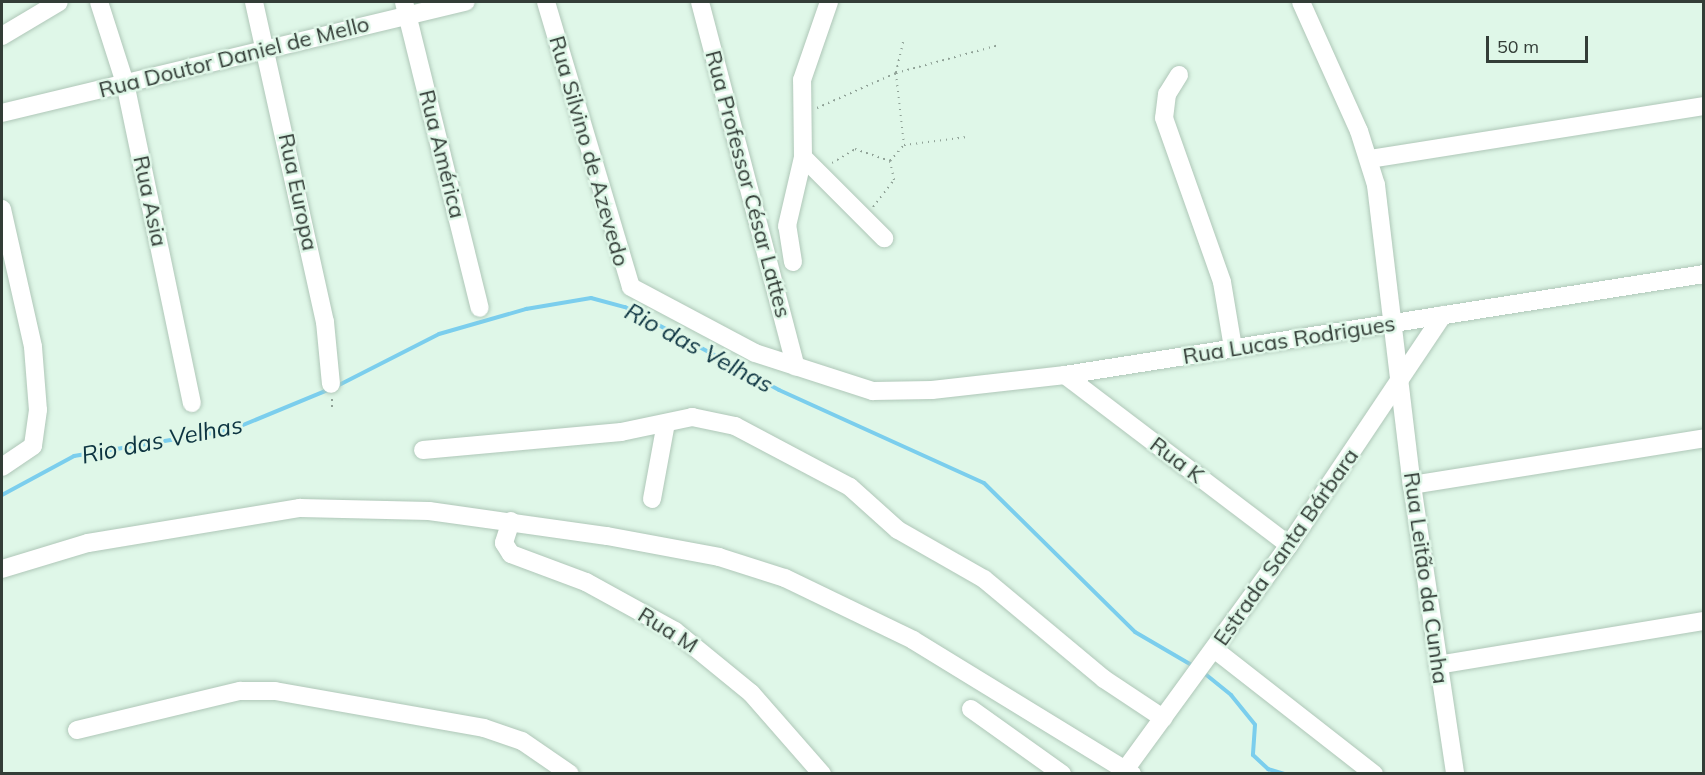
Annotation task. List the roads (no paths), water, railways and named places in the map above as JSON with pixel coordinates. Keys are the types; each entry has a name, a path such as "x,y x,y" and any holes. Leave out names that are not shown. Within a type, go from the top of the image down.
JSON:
{"street":[{"path":"2,36 59,2"},
{"name":"Rua Asia","path":"99,2 125,83 192,404"},
{"name":"Rua Europa","path":"254,2 267,49 325,322 331,391"},
{"name":"Rua Doutor Daniel de Mello","path":"2,113 267,49 406,8 466,2"},
{"name":"Rua Silvino de Azevedo","path":"546,2 631,287 647,300 796,367 873,391"},
{"name":"Rua Professor César Lattes","path":"700,2 796,367"},
{"path":"793,262 786,226 803,157 801,115 808,51 830,2"},
{"name":"Rua Leitão da Cunha","path":"1301,2 1370,159 1395,323 1412,485 1455,774"},
{"name":"Rua América","path":"406,8 480,308"},
{"path":"1179,75 1167,94 1164,118 1222,282 1233,348"},
{"path":"1370,159 1704,106"},
{"path":"803,157 819,176 884,238"},
{"path":"2,209 33,347 38,433 22,457 2,467"},
{"name":"Rua Lucas Rodrigues","path":"873,391 932,390 1065,375 1704,274"},
{"name":"Estrada Santa Bárbara","path":"1127,772 1163,718 1289,545 1443,315"},
{"name":"Rua K","path":"1065,375 1289,545"},
{"path":"423,450 715,419 818,468 850,487 898,530 984,579 1104,679 1163,718"},
{"path":"652,499 666,423"},
{"path":"1412,485 1704,438"},
{"path":"2,569 111,538 300,508 391,508 511,521 718,557 785,578 913,640 1127,772"},
{"name":"Rua M","path":"511,521 504,543 511,554 586,582 675,631 751,693 822,774"},
{"path":"1438,664 1704,621"},
{"path":"1212,652 1374,774"},
{"path":"77,730 240,691 398,712 473,725 522,741 570,774"},
{"path":"971,709 1062,774"}],"waterway":[{"name":"Rio das Velhas","path":"337,386 439,334 526,309 591,298 625,307 779,390 984,483 1135,632 1195,667"},
{"name":"Rio das Velhas","path":"2,495 74,456 231,430 330,389"},
{"name":"Rio das Velhas","path":"1204,673 1231,695 1255,725 1253,755 1268,769 1284,774"}]}
